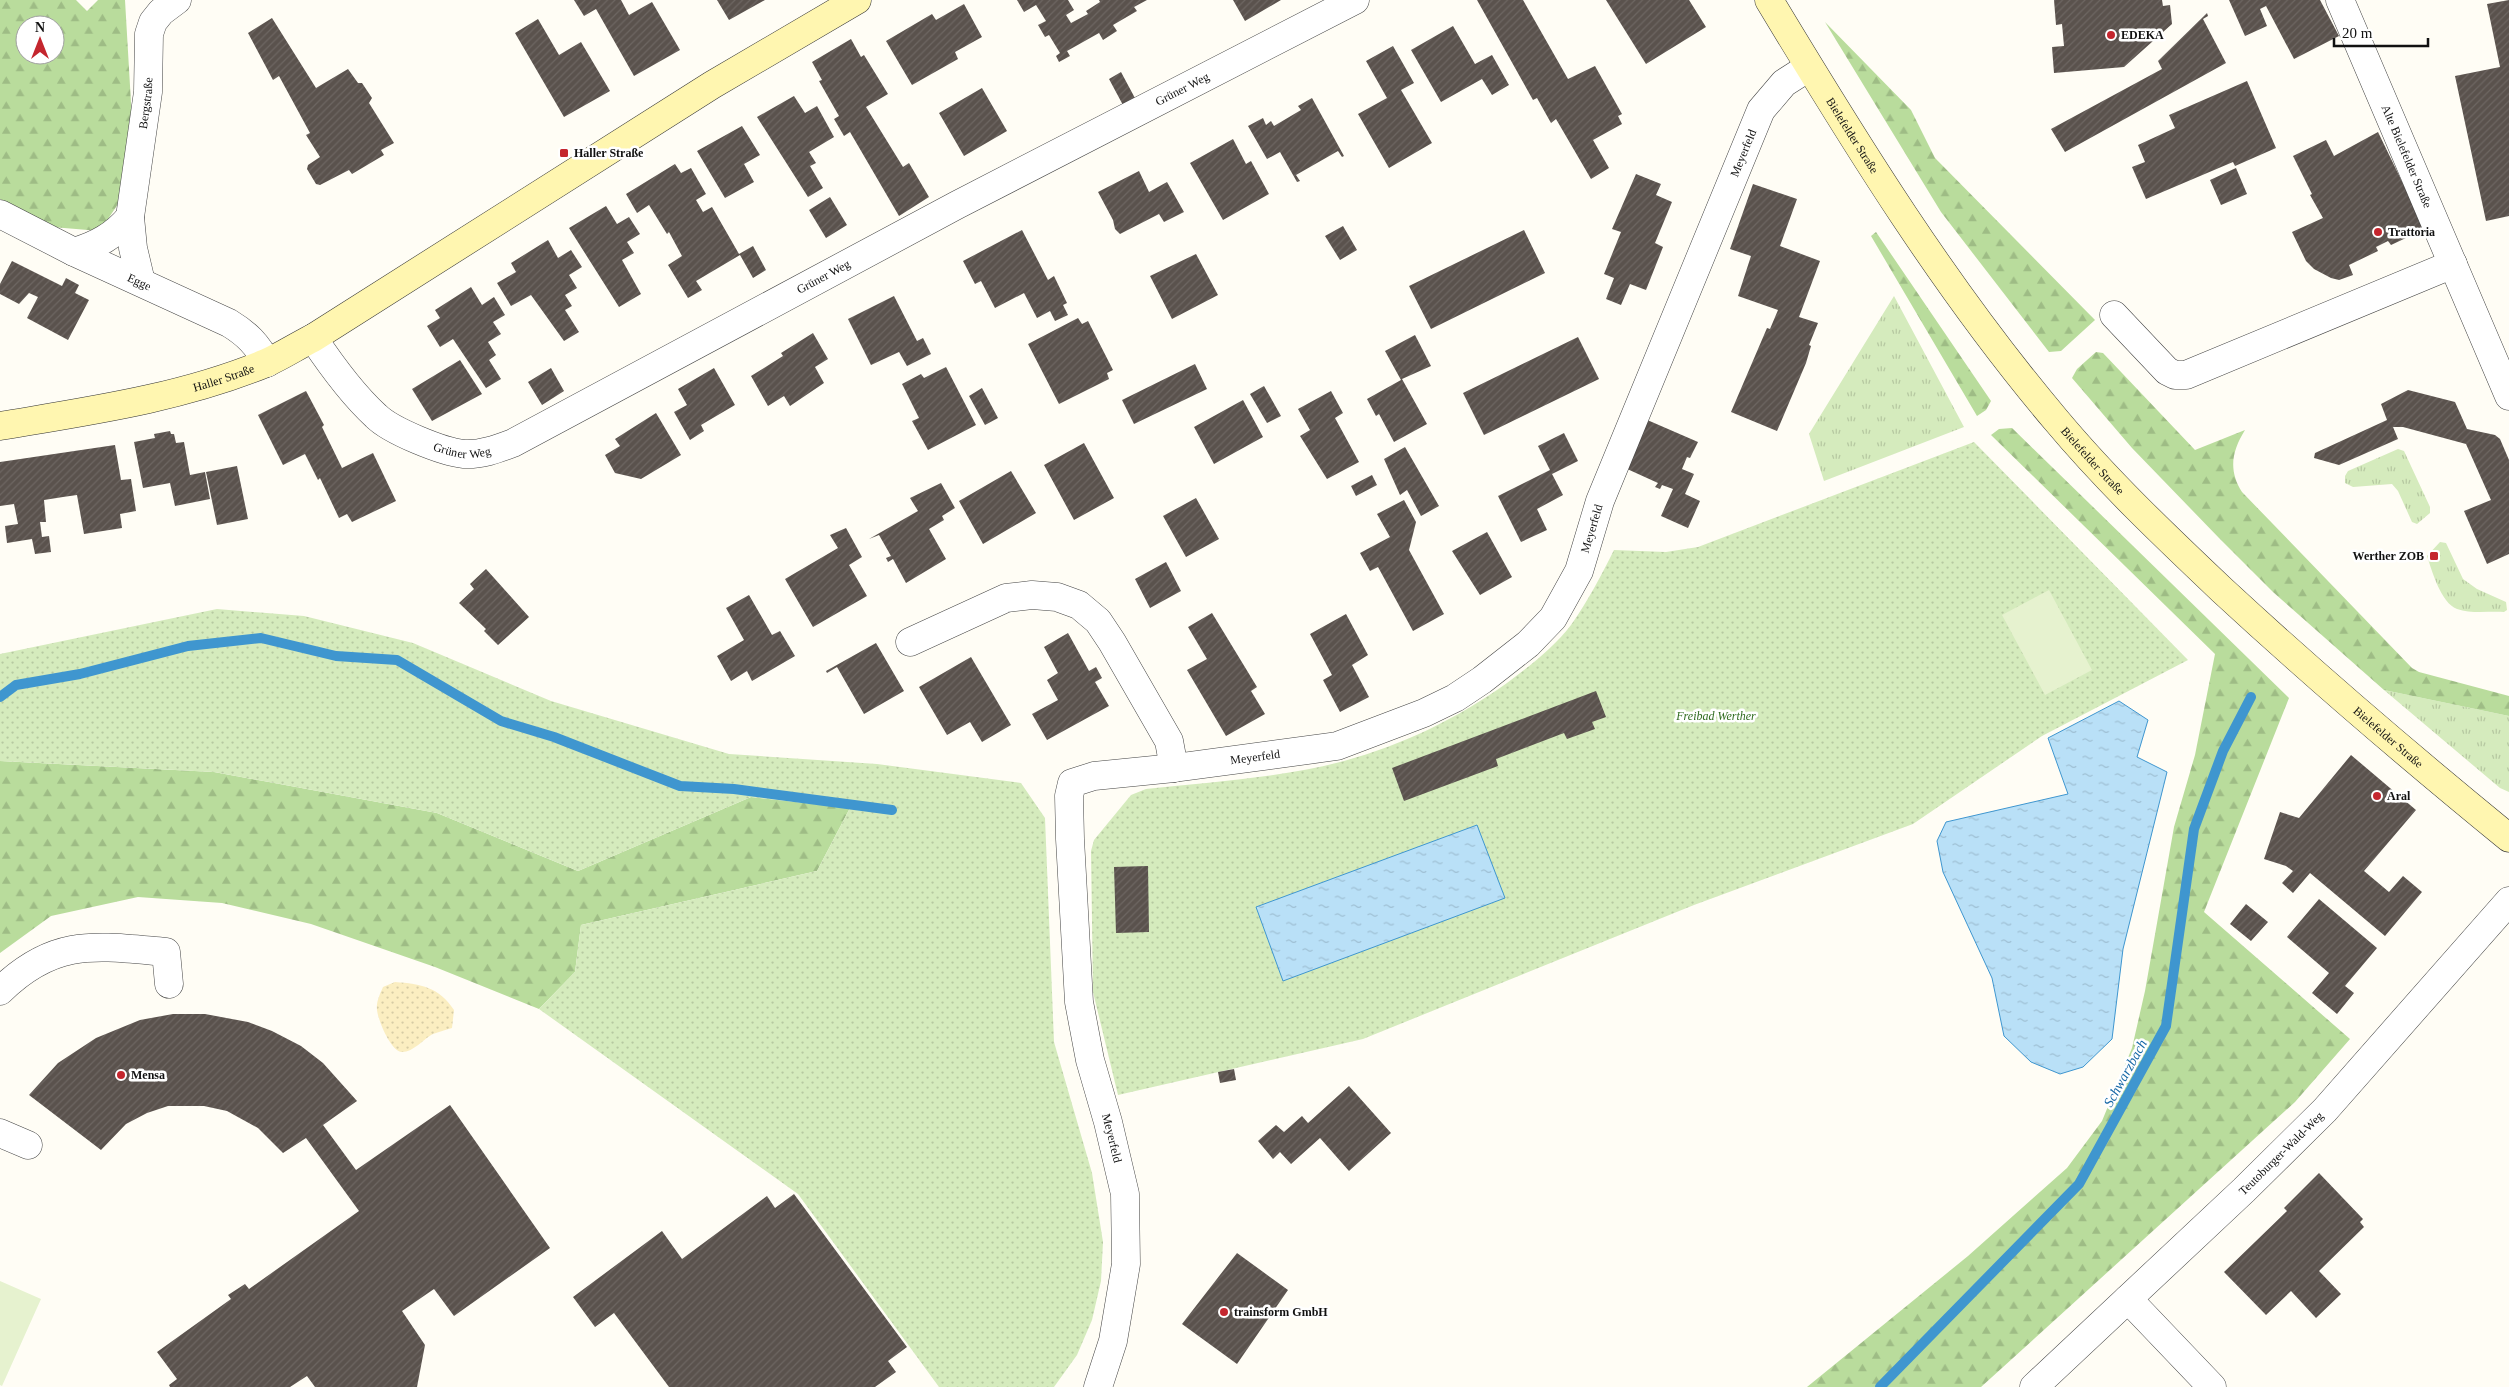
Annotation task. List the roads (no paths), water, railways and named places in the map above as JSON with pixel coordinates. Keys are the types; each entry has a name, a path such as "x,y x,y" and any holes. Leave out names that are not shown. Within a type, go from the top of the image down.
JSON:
{"main road":[{"name":"Haller Straße","path":"0,426 140,399 215,382 267,363 313,338 712,85 857,0"},
{"name":"Bielefelder Straße","path":"1769,0 1896,207 2006,359 2057,422 2111,480 2180,549 2272,636 2337,695 2509,838"}],"street":[{"name":"Bergstraße","path":"141,282 133,248 130,217 148,92 149,34 153,22 161,12 177,0"},
{"name":"Grüner Weg","path":"313,338 326,358 377,418 410,436 442,450 464,454 486,452 512,443 957,205 1355,0"},
{"name":"Alte Bielefelder Straße","path":"2340,0 2509,396"},
{"name":"Meyerfeld","path":"1098,1387 1113,1341 1126,1264 1125,1194 1108,1122 1090,1060 1079,1002 1070,839 1070,789 1072,783 1081,778 1174,768 1337,746 1424,713 1482,680 1528,644 1554,618 1579,571 1600,501 1761,110 1784,83 1809,67"},
{"name":"Egge","path":"0,214 74,252 235,327 258,346 267,363"},
{"path":"74,252 97,245 118,231 130,217"},
{"path":"2114,315 2167,371 2175,375 2186,375 2454,264"},
{"path":"910,642 1006,598 1032,594 1056,597 1079,605 1098,621 1112,642 1169,741 1174,768"},
{"name":"Teutoburger-Wald-Weg","path":"2034,1387 2244,1190 2325,1110 2509,901"},
{"path":"0,991 23,971 37,962 67,951 102,946 166,952 169,984"},
{"path":"0,1133 28,1146"},
{"path":"2128,1299 2212,1387"}],"water":[{"path":"2119,701 2148,720 2137,757 2167,772 2123,949 2112,1039 2083,1067 2060,1074 2031,1062 2004,1036 1992,978 1943,872 1937,841 1946,822 2068,794 2048,738"},
{"path":"1477,825 1505,898 1283,981 1256,907"}],"waterway":[{"path":"0,697 16,685 80,674 188,646 261,638 336,656 397,660 501,721 554,737 680,786 734,789 892,810"},
{"name":"Schwarzbach","path":"1880,1387 2079,1184 2166,1026 2194,829 2223,751 2251,697"}],"place":[{"name":"EDEKA","path":"2111,35"},
{"name":"Haller Straße","path":"564,153"},
{"name":"Trattoria","path":"2378,232"},
{"name":"Werther ZOB","path":"2434,556"},
{"name":"Aral","path":"2377,796"},
{"name":"Mensa","path":"121,1075"},
{"name":"trainsform GmbH","path":"1224,1312"}],"park label":[{"name":"Freibad Werther","path":"1716,716"}]}
